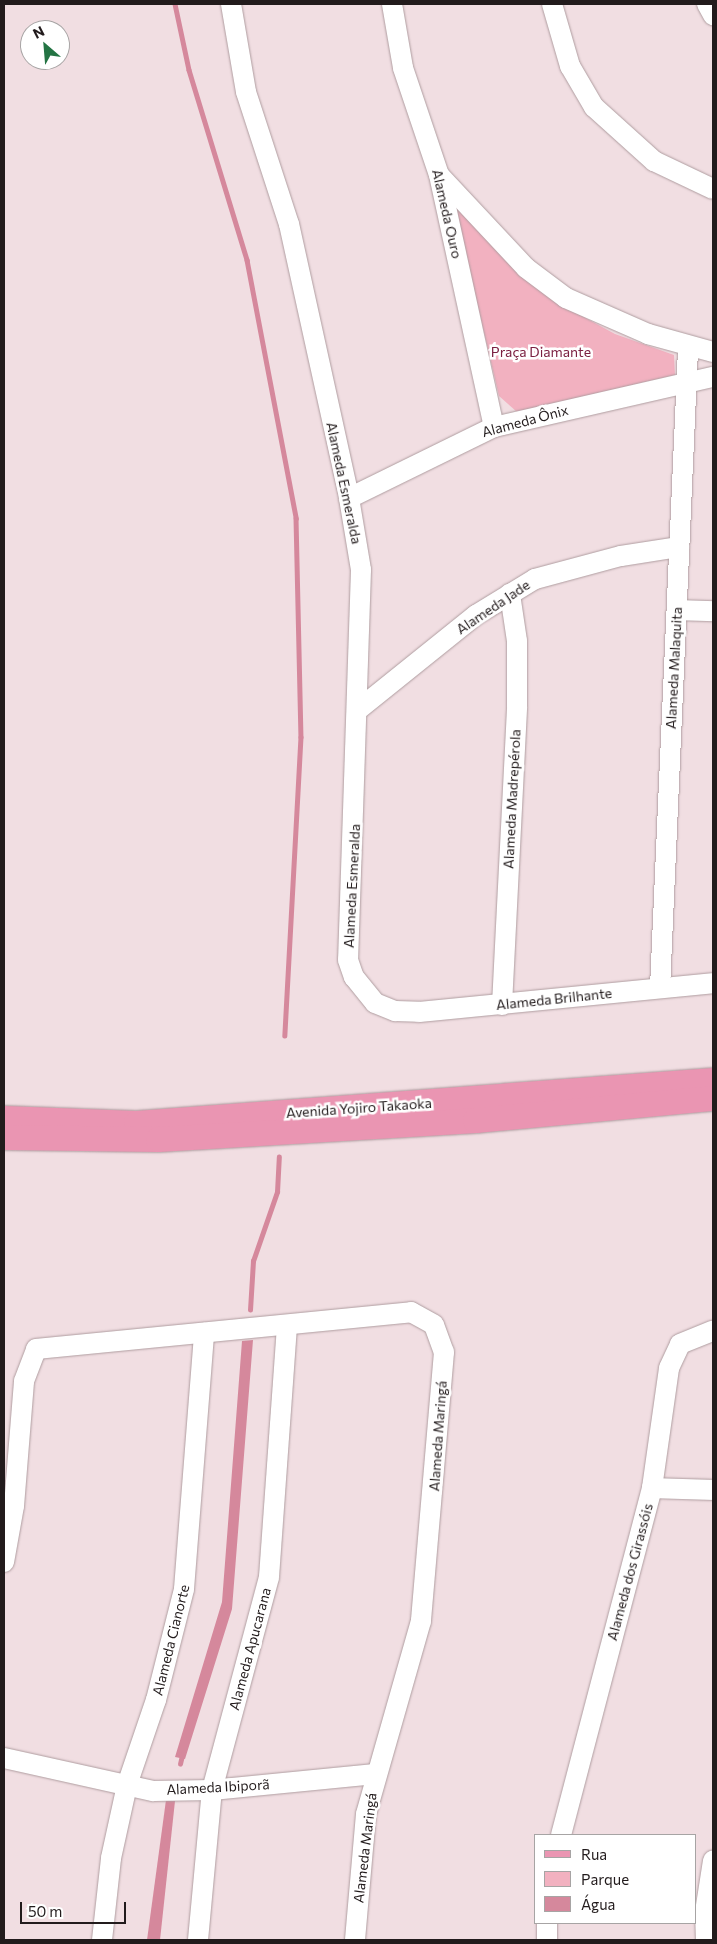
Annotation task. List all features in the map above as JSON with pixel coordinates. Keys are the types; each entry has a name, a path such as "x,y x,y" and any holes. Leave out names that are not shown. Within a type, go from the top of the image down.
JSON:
{"main road":[{"name":"Avenida Yojiro Takaoka","path":"4,1118 136,1123 713,1080"},
{"name":"Avenida Yojiro Takaoka","path":"4,1137 158,1139 475,1120 713,1098"}],"street":[{"name":"Alameda Esmeralda","path":"231,4 246,92 288,224 349,498 361,570 359,709 348,960 362,992 395,1011"},
{"name":"Alameda Ouro","path":"392,4 403,68 439,175 494,427"},
{"path":"552,4 570,66 594,106 654,161 713,189"},
{"path":"707,4 713,16"},
{"path":"439,175 526,268 566,298 604,318 688,348 713,352"},
{"name":"Alameda Malaquita","path":"660,988 688,348"},
{"name":"Alameda Ônix","path":"349,498 494,427 713,376"},
{"name":"Alameda Jade","path":"359,709 510,594 563,569 680,547"},
{"name":"Alameda Madrepérola","path":"502,1005 517,706 517,641 510,594"},
{"path":"677,610 713,611"},
{"name":"Alameda Brilhante","path":"395,1011 502,1005 713,983"},
{"name":"Alameda Maringá","path":"9,1506 24,1381 30,1356 41,1347 287,1326 411,1312 427,1318 444,1341 421,1621 375,1774 362,1842 355,1940"},
{"name":"Alameda Apucarana","path":"198,1940 212,1790 269,1577 287,1326"},
{"name":"Alameda dos Girassóis","path":"561,1834 652,1488 674,1353 691,1336 713,1331"},
{"name":"Alameda Cianorte","path":"102,1940 111,1858 127,1785 156,1700 184,1589 204,1333"},
{"path":"652,1488 713,1490"},
{"path":"4,1562 9,1506"},
{"name":"Alameda Ibiporã","path":"4,1758 153,1791 212,1790 375,1774"},
{"path":"706,1940 705,1912 713,1861"},
{"path":"547,1924 548,1940"}],"green space":[{"name":"Praça Diamante","path":"452,197 558,303 615,334 674,355 675,375 517,412 499,396"}],"water":[{"path":"253,1340 232,1609 185,1759 175,1757 222,1602 242,1341"},
{"path":"166,1800 175,1801 160,1940 147,1940"}],"waterway":[{"path":"175,4 189,70 247,260 296,518 301,737 285,1036"},
{"path":"250,1310 253,1261 277,1192 279,1157"},
{"path":"180,1764 182,1755"}]}
